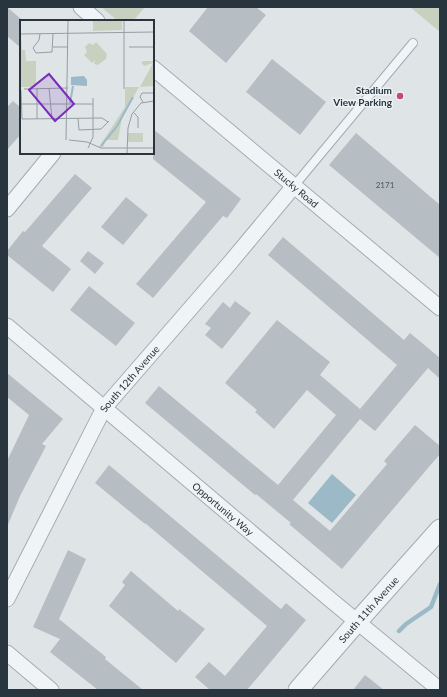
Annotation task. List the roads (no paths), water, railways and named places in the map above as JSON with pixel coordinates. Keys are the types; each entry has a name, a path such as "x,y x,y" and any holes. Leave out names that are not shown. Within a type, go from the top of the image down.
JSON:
{"street":[{"path":"81,7 96,20"},
{"name":"Stucky Road","path":"154,69 440,308"},
{"path":"7,208 52,154"},
{"name":"South 12th Avenue","path":"7,600 104,408 229,264 294,186"},
{"name":"Opportunity Way","path":"7,326 357,622 440,690"},
{"name":"South 11th Avenue","path":"298,690 440,529"},
{"path":"7,653 51,690"}],"lane":[{"path":"294,186 413,43"}],"water":[{"path":"332,474 356,495 332,523 308,503"}],"waterway":[{"path":"399,631 406,624 431,607 440,584"}],"place":[{"name":"Stadium View Parking","path":"400,96"}]}
